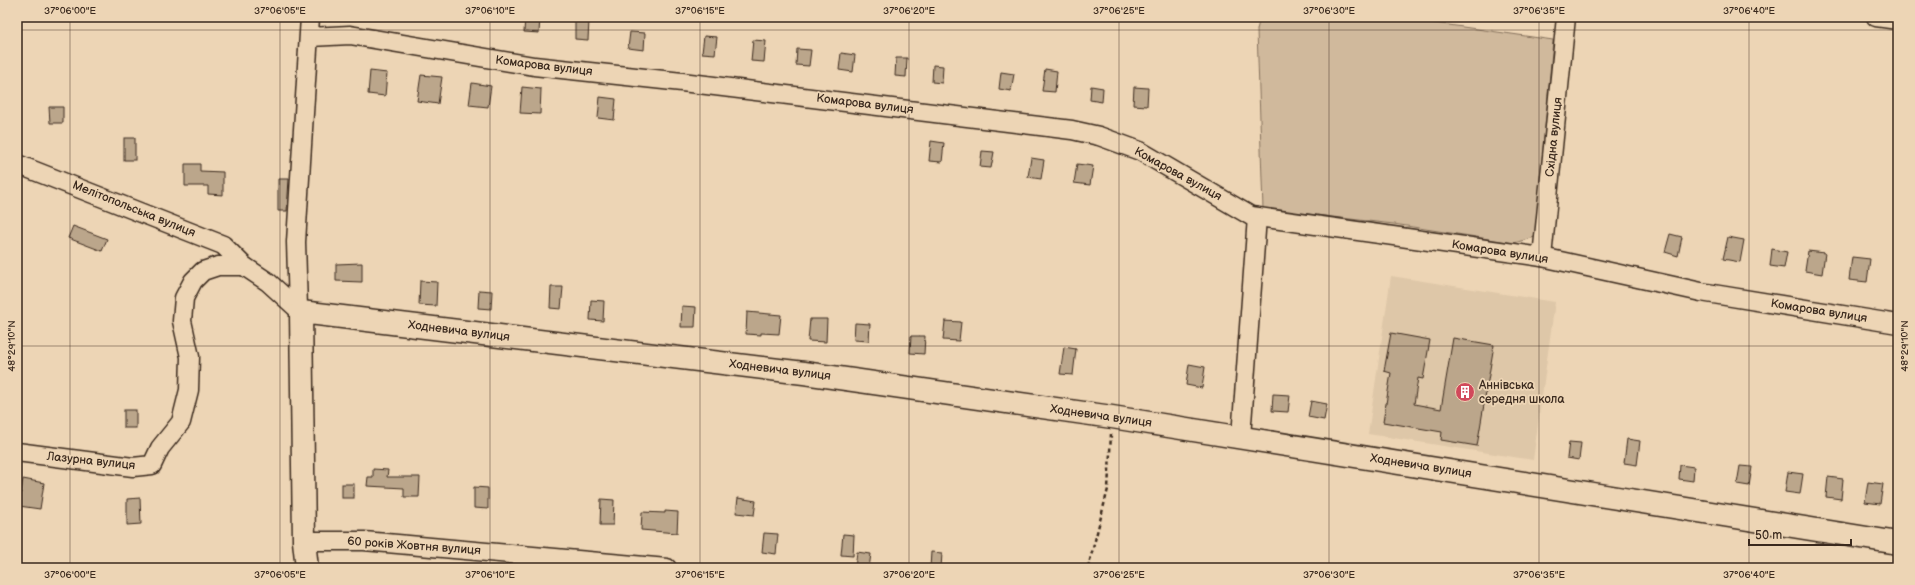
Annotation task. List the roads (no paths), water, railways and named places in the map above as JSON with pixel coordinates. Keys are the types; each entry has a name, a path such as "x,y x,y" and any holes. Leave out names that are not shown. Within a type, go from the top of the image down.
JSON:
{"main road":[{"name":"Ходневича вулиця","path":"300,310 804,373 1112,417 1898,542"},
{"path":"300,310 304,541 307,568"}],"street":[{"path":"300,310 296,242 310,37 310,17"},
{"name":"Східна вулиця","path":"1542,257 1566,17"},
{"path":"1876,17 1898,20"},
{"name":"Комарова вулиця","path":"310,37 350,35 534,66 690,83 1072,130 1099,136 1140,151 1251,216 1542,257 1701,292 1898,324"},
{"name":"Мелітопольська вулиця","path":"17,164 223,245 244,266 268,282 300,310"},
{"path":"1241,437 1257,216"},
{"name":"Лазурна вулиця","path":"17,452 133,467 152,465 160,448 181,422 189,390 190,357 182,321 184,298 193,281 203,271 218,266 244,266"},
{"name":"60 років Жовтня вулиця","path":"304,541 364,541 667,568"}],"place":[{"name":"Аннівська середня школа","path":"1465,392"}]}
